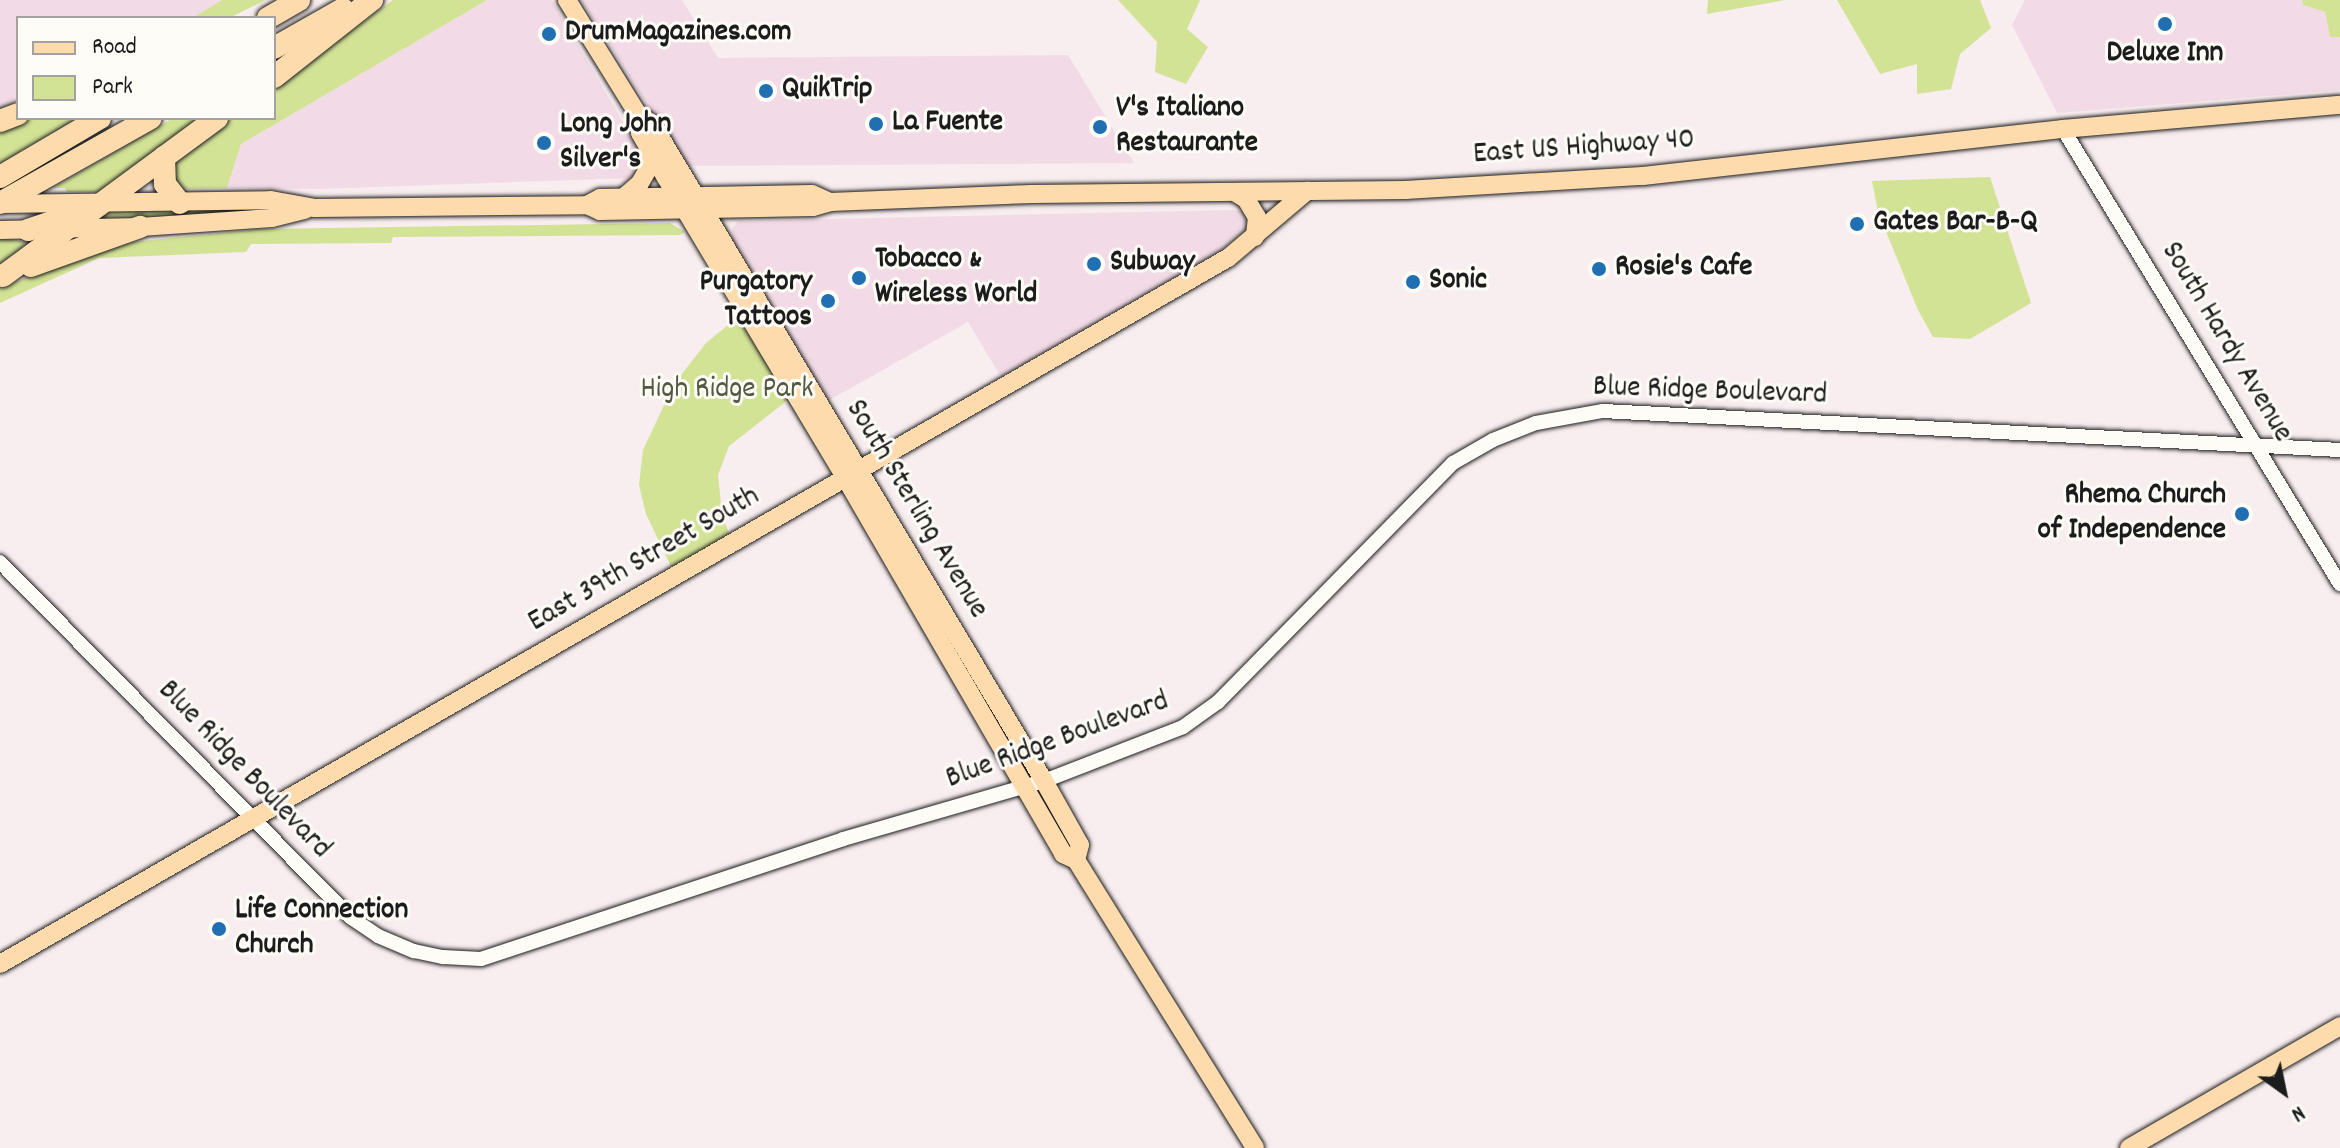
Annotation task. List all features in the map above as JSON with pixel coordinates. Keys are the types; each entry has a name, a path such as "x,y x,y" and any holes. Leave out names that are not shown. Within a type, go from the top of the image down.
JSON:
{"highway":[{"path":"271,16 299,0"},
{"path":"276,47 359,0"},
{"path":"276,75 372,0"},
{"path":"0,177 97,120"},
{"path":"25,260 31,246 28,230 5,204 148,120"},
{"path":"1,277 214,120"},
{"path":"164,157 165,184 180,203"},
{"path":"28,230 102,202"},
{"path":"1,277 140,227"}],"main road":[{"name":"South Sterling Avenue","path":"567,0 637,113 653,125 689,203 853,475 1044,781 1080,845 1076,860"},
{"name":"East US Highway 40","path":"830,202 1032,194 1405,190 1643,176 2063,129 2340,105"},
{"name":"South Sterling Avenue","path":"637,113 640,133 648,147 731,256 1063,854 1076,860 1255,1148"},
{"path":"624,197 640,183 648,169 648,147"},
{"name":"East 39th Street South","path":"0,964 1228,258 1307,191"},
{"path":"1236,193 1246,199 1257,217 1255,237"},
{"path":"5,204 271,200 315,208 587,205 600,211 812,194 830,202"},
{"path":"587,205 600,198 624,197 741,209 813,207 830,202"},
{"path":"0,230 140,227 272,218 315,208"},
{"path":"731,256 726,228 741,209"},
{"path":"2129,1148 2340,1026"}],"street":[{"name":"South Hardy Avenue","path":"2063,129 2340,584"},
{"name":"Blue Ridge Boulevard","path":"0,562 350,917 378,936 429,954 481,959 838,840 1044,781 1160,738 1201,716 1453,463 1493,440 1536,423 1603,411 2340,450"}],"shaded area":[{"path":"0,0 222,0 195,16 16,16 16,102 0,108"},
{"path":"487,0 552,0 638,148 641,163 632,178 319,189 227,188 241,144"},
{"path":"581,0 682,0 718,58 1068,55 1134,163 686,166"},
{"path":"2025,0 2302,0 2303,5 2325,12 2330,37 2340,37 2340,90 2057,113 2012,25"},
{"path":"1243,211 1250,219 1245,231 1220,251 1001,377 968,322 826,402 732,241 732,229 738,221"}],"green space":[{"path":"222,0 266,0 233,16 195,16"},
{"path":"393,0 487,0 241,144 227,188 179,189 174,183 174,162 228,120 276,120 276,85"},
{"path":"1118,0 1200,0 1187,29 1208,47 1186,84 1155,72 1157,42"},
{"path":"1708,0 1785,0 1707,14"},
{"path":"1837,0 1980,0 1991,28 1960,54 1951,89 1917,94 1917,64 1880,74"},
{"path":"2302,0 2340,0 2340,37 2330,37 2325,12 2303,5"},
{"path":"28,120 74,120 0,164 0,131"},
{"path":"170,120 204,120 101,192 67,192 65,188 53,188"},
{"path":"1990,177 2031,303 1970,339 1933,337 1918,310 1878,212 1872,181"},
{"path":"231,207 232,211 189,216 86,222 105,208"},
{"path":"670,223 685,232 680,235 393,237 391,243 251,244 246,252 99,258 0,303 0,288 113,244 261,229"},
{"path":"0,237 25,242 20,252 0,266"},
{"name":"High Ridge Park","path":"738,317 788,400 729,446 718,475 722,514 732,542 675,575 646,514 639,485 643,450 674,384 706,343"}],"place":[{"name":"Deluxe Inn","path":"2165,24"},
{"name":"DrumMagazines.com","path":"549,34"},
{"name":"QuikTrip","path":"766,91"},
{"name":"La Fuente","path":"876,124"},
{"name":"V's Italiano Restaurante","path":"1100,127"},
{"name":"Long John Silver's","path":"544,143"},
{"name":"Gates Bar-B-Q","path":"1857,224"},
{"name":"Subway","path":"1094,264"},
{"name":"Rosie's Cafe","path":"1599,269"},
{"name":"Tobacco & Wireless World","path":"859,278"},
{"name":"Sonic","path":"1413,282"},
{"name":"Purgatory Tattoos","path":"828,301"},
{"name":"Rhema Church of Independence","path":"2242,514"},
{"name":"Life Connection Church","path":"219,929"}]}
